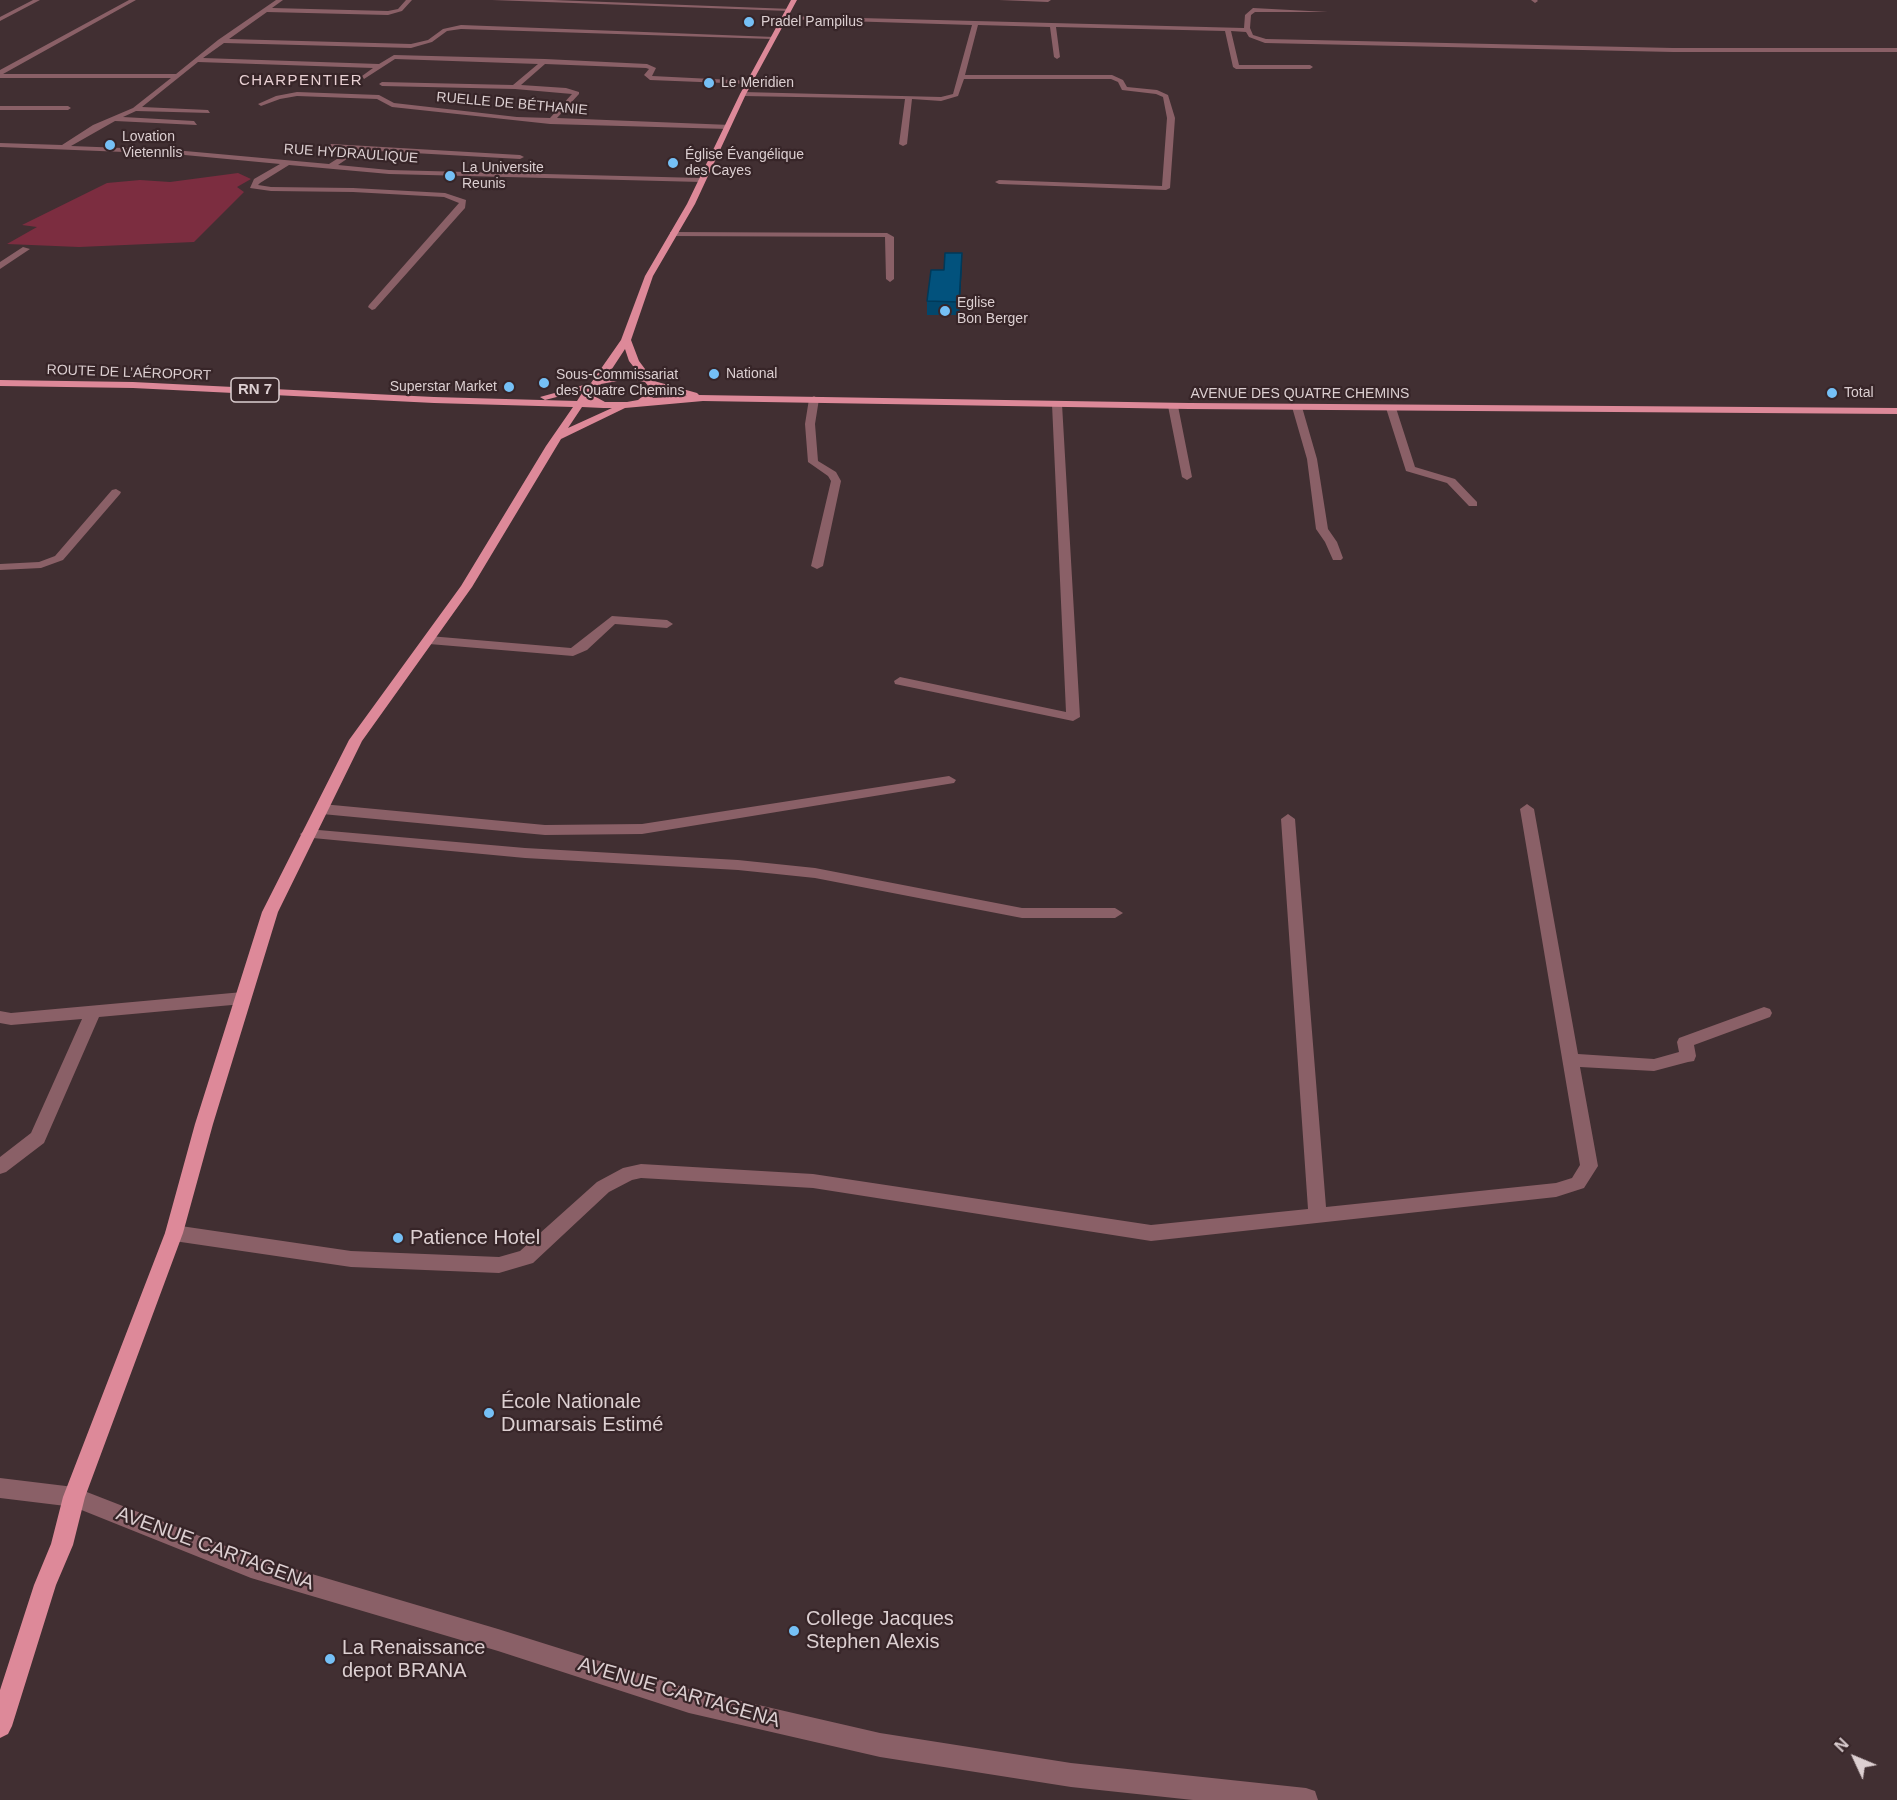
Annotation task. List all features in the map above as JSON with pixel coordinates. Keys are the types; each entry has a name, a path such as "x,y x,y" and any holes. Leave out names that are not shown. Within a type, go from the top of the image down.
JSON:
{"main road":[{"path":"0,1726 45,1585 62,1545 74,1497 174,1233 204,1124 270,912 307,834 356,741 466,587 579,404 626,340 649,276 691,204 700,180 743,94 794,0"},
{"path":"626,340 634,361 650,382 654,392 641,402"},
{"name":"AVENUE DES QUATRE CHEMINS","path":"594,386 628,376 703,398"},
{"name":"ROUTE DE L’AÉROPORT","path":"0,383 134,385 627,405"},
{"path":"594,386 591,398 603,405"},
{"name":"ROUTE DE L’AÉROPORT","path":"509,401 554,395 594,386"},
{"name":"AVENUE DES QUATRE CHEMINS","path":"627,405 703,398 1173,406 1897,411"},
{"path":"558,437 627,405"}],"street":[{"path":"0,19 37,0"},
{"path":"0,75 133,0"},
{"path":"64,147 111,119 135,109 220,41 280,0"},
{"path":"387,20 409,0"},
{"path":"495,0 789,9"},
{"path":"1002,0 1048,0"},
{"path":"264,10 394,13"},
{"path":"1325,12 1253,10 1248,15 1248,30 1251,36 1265,41 1662,50 1897,50"},
{"path":"783,18 1248,30"},
{"path":"743,94 941,99 954,97 975,23"},
{"path":"1053,25 1057,57"},
{"path":"220,41 411,46 430,41 446,30 461,27 772,37"},
{"path":"1228,30 1236,67 1310,68"},
{"path":"364,77 411,46"},
{"path":"394,57 647,66 652,68 648,77 654,78 750,82"},
{"path":"196,60 380,66"},
{"path":"515,87 545,61"},
{"path":"0,75 177,76"},
{"path":"960,76 1112,77 1121,81 1124,88 1157,92 1166,96 1171,118 1166,188 999,182"},
{"path":"382,84 515,87 566,90 577,93 550,122"},
{"name":"RUELLE DE BÉTHANIE","path":"261,104 278,97 297,94 379,97 392,105 550,122 728,127"},
{"path":"903,144 909,97"},
{"path":"0,108 68,108"},
{"path":"135,109 208,112"},
{"path":"111,119 194,123"},
{"name":"RUE HYDRAULIQUE","path":"0,145 220,155 286,164 400,173 700,180"},
{"path":"331,146 520,157"},
{"path":"328,168 358,148"},
{"path":"286,164 257,181 253,186 277,190 445,195 460,198 463,202 462,206 372,307"},
{"path":"673,234 887,235 890,237 890,279"},
{"path":"0,266 26,249"},
{"path":"814,399 810,424 813,462 832,474 836,481 817,566"},
{"path":"900,681 1073,717 1057,404"},
{"path":"1173,406 1187,477"},
{"path":"1297,407 1312,459 1322,529 1331,542 1337,558"},
{"path":"1391,408 1410,469 1451,481 1473,504"},
{"path":"0,567 40,565 59,558 116,492"},
{"path":"429,640 573,652 583,647 612,621 667,624"},
{"path":"322,809 545,830 642,829 949,780"},
{"path":"174,1233 351,1259 499,1265 526,1257 603,1187 622,1176 641,1171 813,1181 1151,1233 1556,1190 1578,1184 1589,1166 1527,809"},
{"path":"1288,819 1318,1215"},
{"path":"307,834 525,853 749,866 815,873 1022,913 1115,914"},
{"path":"0,1017 11,1019 243,998"},
{"path":"0,1167 38,1138 93,1012"},
{"path":"1570,1060 1654,1065 1688,1056 1685,1042 1764,1013"},
{"name":"AVENUE CARTAGENA","path":"0,1488 74,1497 251,1567 498,1640 689,1701 880,1745 1071,1775 1298,1800"}],"shaded area":[{"path":"238,173 251,179 237,187 244,192 194,242 79,247 7,244 37,227 22,225 107,183 140,180 170,182"}],"building":[{"name":"Eglise Bon Berger","path":"945,253 962,253 959,302 927,301 931,270 944,270"}],"place":[{"name":"Pradel Pampilus","path":"749,22"},
{"name":"Le Meridien","path":"709,83"},
{"name":"Lovation Vietennlis","path":"110,145"},
{"name":"Église Évangélique des Cayes","path":"673,163"},
{"name":"La Universite Reunis","path":"450,176"},
{"name":"Eglise Bon Berger","path":"945,311"},
{"name":"National","path":"714,374"},
{"name":"Sous-Commissariat des Quatre Chemins","path":"544,383"},
{"name":"Superstar Market","path":"509,387"},
{"name":"Total","path":"1832,393"},
{"name":"Patience Hotel","path":"398,1238"},
{"name":"École Nationale Dumarsais Estimé","path":"489,1413"},
{"name":"College Jacques Stephen Alexis","path":"794,1631"},
{"name":"La Renaissance depot BRANA","path":"330,1659"}],"district":[{"name":"CHARPENTIER","path":"301,81"}]}
